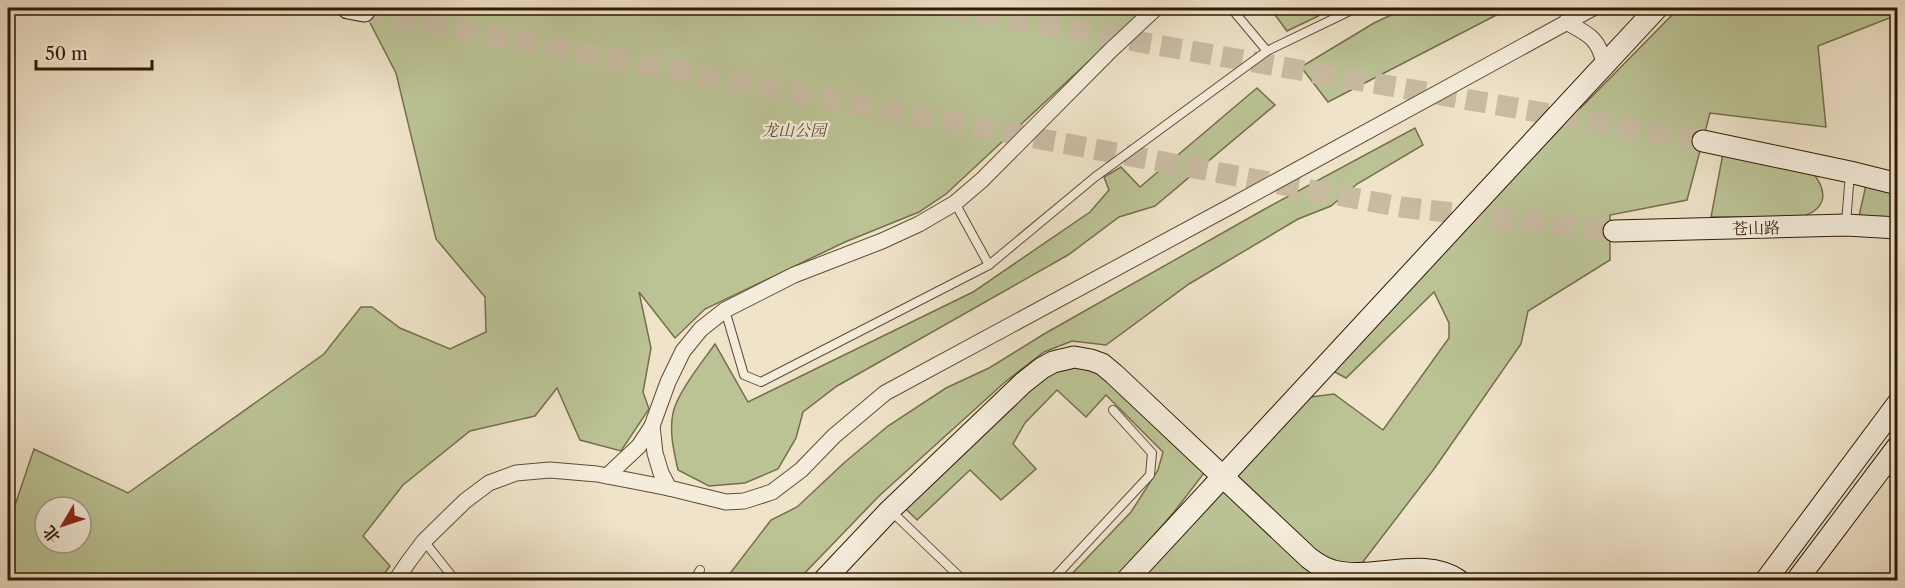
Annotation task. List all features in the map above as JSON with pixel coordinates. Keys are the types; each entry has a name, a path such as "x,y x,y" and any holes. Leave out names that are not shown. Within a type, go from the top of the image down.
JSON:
{"street":[{"path":"608,476 639,446 652,426 668,382 683,351 701,329 725,310 794,276 919,224 955,203 982,180 1156,8"},
{"path":"396,580 424,541 478,490 508,475 532,470 550,470 608,476 726,502 744,501 772,492 801,470 834,436 885,393 1593,8"},
{"path":"1126,580 1657,8"},
{"path":"1566,22 1595,40 1600,47 1604,64"},
{"path":"1703,141 1898,184"},
{"name":"苍山路","path":"1614,231 1846,225 1898,228"},
{"path":"824,580 890,510 1023,383 1047,365 1063,358 1082,358 1102,364 1309,558 1325,569 1339,573 1425,570 1439,572 1458,580"},
{"path":"1766,580 1898,403"},
{"path":"652,426 655,453 661,473 669,488"},
{"path":"1797,580 1898,446"}],"lane":[{"path":"1231,8 1267,51"},
{"path":"725,310 744,375 761,382 989,265 1095,177 1267,51 1356,8"},
{"path":"1846,225 1850,172"},
{"path":"955,203 989,265"},
{"path":"1053,580 1150,476 1152,453 1113,410"},
{"path":"890,510 963,580"},
{"path":"424,541 455,580"},
{"path":"694,580 700,570"}],"green space":[{"name":"龙山公园","path":"364,8 1146,8 946,194 919,212 845,242 705,309 675,338 639,292 651,348 643,392 649,409 621,451 580,440 557,388 535,416 470,431 403,485 363,536 390,566 380,580 8,580 8,526 34,449 128,493 324,354 361,307 372,307 400,328 450,349 486,332 485,297 436,239 396,73"},
{"path":"1270,8 1335,8 1287,31"},
{"path":"1406,8 1510,8 1328,102 1301,67 1374,23"},
{"path":"1679,8 1897,8 1897,15 1818,46 1826,127 1710,113 1687,200 1610,215 1610,260 1528,311 1521,344 1434,469 1349,580 1139,580 1311,397 1334,394 1383,430 1449,338 1449,323 1434,292 1346,378 1333,371 1485,205"},
{"path":"1257,88 1275,105 1155,206 1119,217 1068,255 837,386 803,412 796,438 778,469 745,483 709,486 678,470 672,435 675,405 697,368 715,344 748,402 973,292 1090,212 1109,190 1104,177 1121,167 1140,187"},
{"path":"1415,128 1423,145 1357,184 1331,206 1298,219 1189,284 1106,345 1072,341 1044,352 1005,382 879,496 798,580 725,580 771,520 797,507 888,426 946,388 989,368 1044,334 1263,210"},
{"path":"1724,148 1813,173 1823,194 1820,205 1809,214 1800,217 1711,217"},
{"path":"1866,185 1897,194 1897,222 1859,216"},
{"path":"1069,366 1102,371 1167,433 1204,473 1174,512 1115,580 1066,580 1131,512 1158,470 1163,452 1106,395 1086,417 1057,390 1025,423 1013,444 1036,469 1001,500 970,470 917,520 903,506 1045,377"}],"tunnel":[{"path":"947,8 1703,141"},
{"path":"364,11 1401,207 1614,231"}]}
